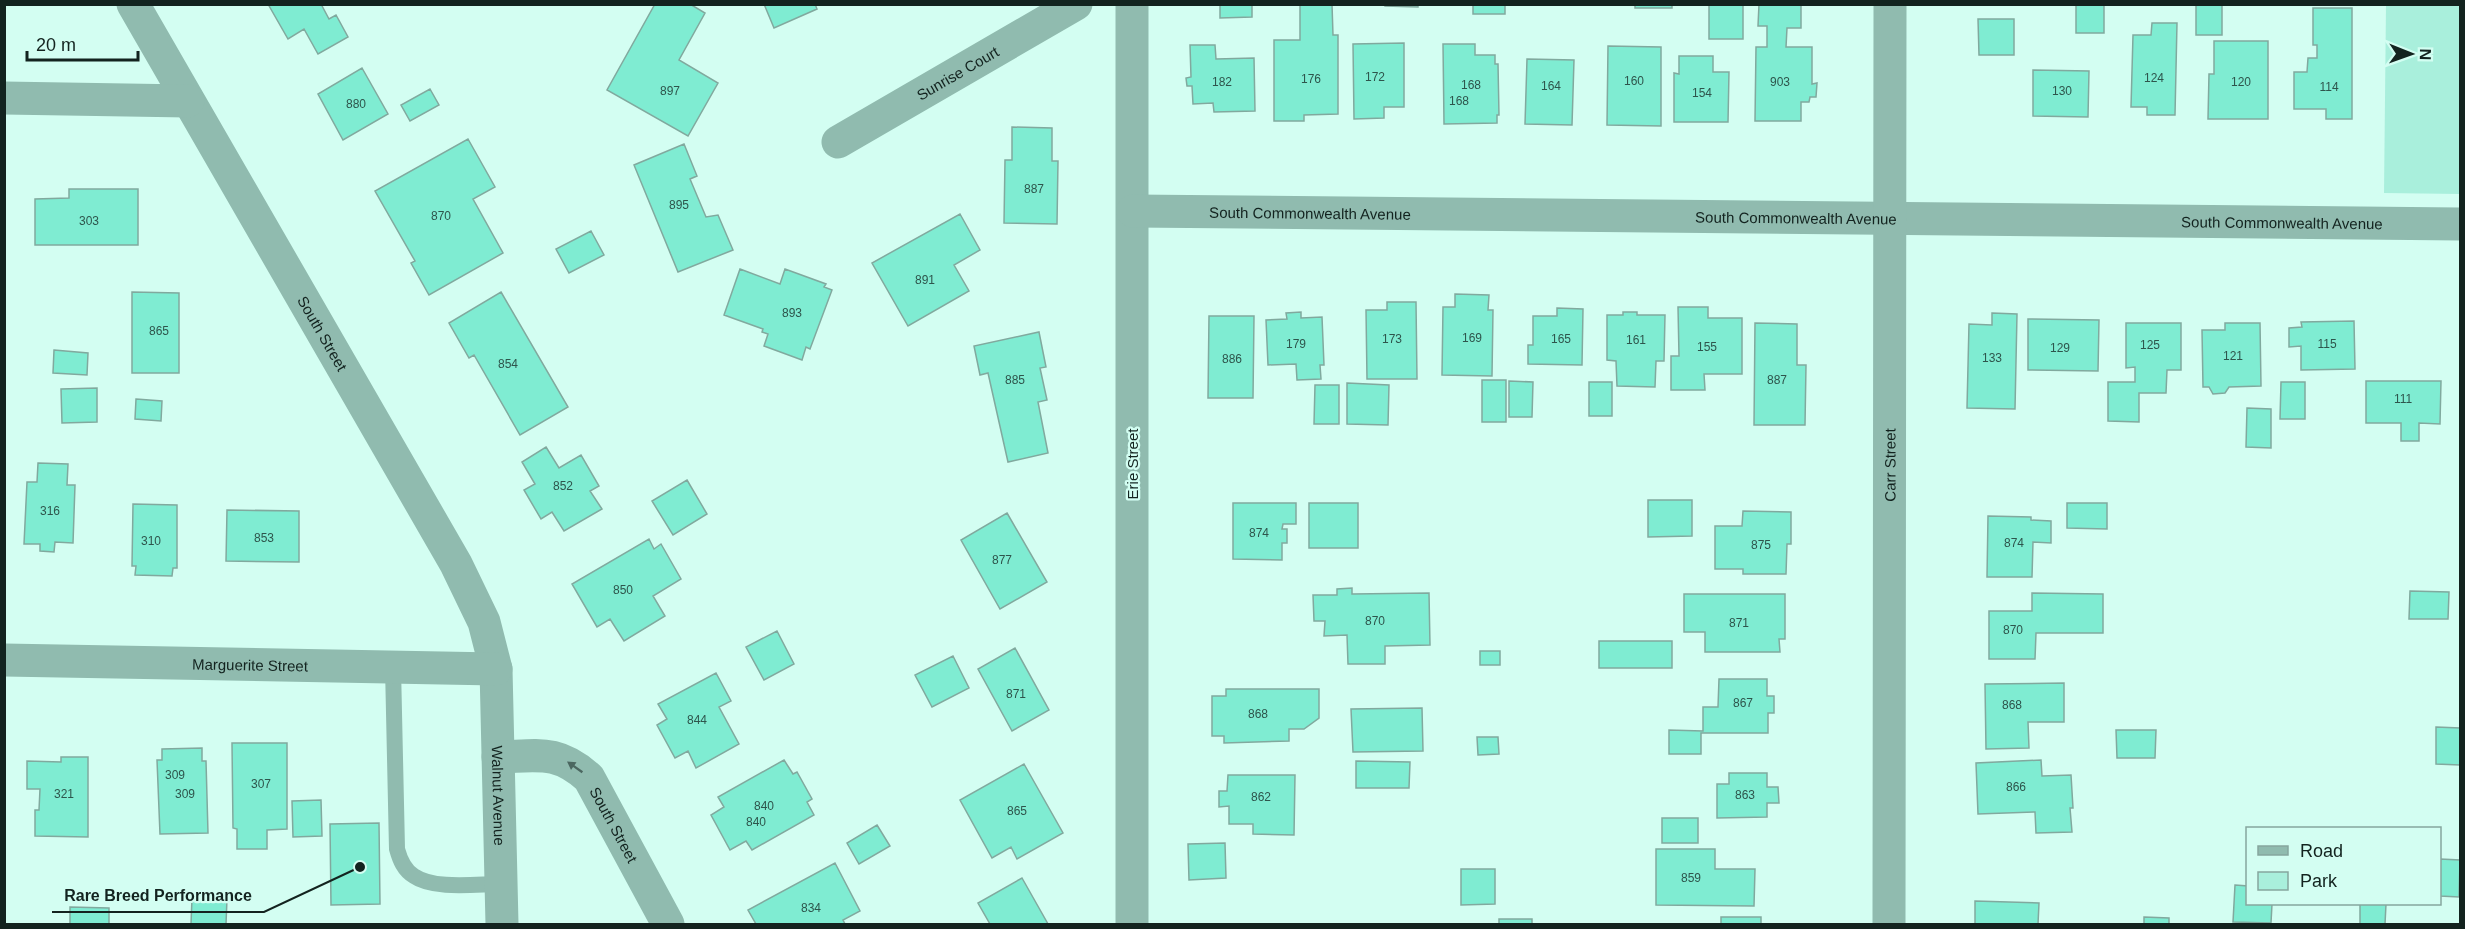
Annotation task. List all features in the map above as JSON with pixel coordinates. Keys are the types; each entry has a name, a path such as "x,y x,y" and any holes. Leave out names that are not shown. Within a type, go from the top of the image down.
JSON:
{"street":[{"name":"South Street","path":"133,4 456,564 484,621 496,669"},
{"name":"Sunrise Court","path":"838,142 1076,4"},
{"name":"Erie Street","path":"1132,4 1132,924"},
{"name":"Carr Street","path":"1889,924 1890,4"},
{"path":"4,98 188,101"},
{"name":"South Commonwealth Avenue","path":"1133,211 2460,224"},
{"name":"Marguerite Street","path":"4,660 496,669"},
{"name":"Walnut Avenue","path":"496,669 502,924"},
{"name":"South Street","path":"498,757 554,756 574,764 589,778 668,924"}],"lane":[{"path":"393,667 397,849 402,864 413,876 432,884 501,884"}],"green space":[{"path":"2386,5 2460,5 2460,194 2384,193"}],"building":[{"path":"268,4 321,4 329,19 336,15 348,37 318,54 304,29 288,39"},
{"path":"655,4 690,4 705,13 679,60 718,83 688,136 607,90"},
{"path":"764,4 815,4 817,9 774,28"},
{"path":"1220,4 1252,4 1252,17 1220,18"},
{"path":"1300,4 1332,4 1333,35 1338,35 1338,114 1304,115 1304,121 1274,121 1274,40 1300,40"},
{"path":"1385,4 1418,4 1418,7 1385,6"},
{"path":"1473,4 1505,4 1505,14 1473,14"},
{"path":"1635,4 1672,4 1672,8 1635,8"},
{"path":"1709,4 1743,4 1743,39 1709,39"},
{"path":"1759,4 1801,4 1801,28 1787,28 1786,47 1812,47 1812,84 1817,83 1816,97 1810,97 1809,102 1801,102 1801,121 1755,121 1756,47 1767,47 1767,26 1758,26"},
{"path":"2076,4 2104,4 2104,33 2076,33"},
{"path":"2196,4 2222,4 2222,35 2196,35"},
{"path":"2313,8 2352,8 2352,119 2326,119 2326,109 2294,109 2294,72 2307,72 2308,58 2317,58 2317,45 2313,45"},
{"path":"1978,19 2014,19 2014,55 1979,55"},
{"path":"2152,23 2177,23 2175,115 2147,115 2147,107 2131,107 2133,35 2151,35"},
{"path":"2214,41 2268,41 2268,119 2208,119 2209,74 2214,74"},
{"path":"1404,43 1404,107 1384,107 1384,118 1354,119 1353,44"},
{"path":"1443,44 1475,44 1475,55 1495,55 1495,64 1498,64 1499,115 1497,115 1497,123 1444,124"},
{"path":"1190,45 1215,45 1216,59 1254,58 1255,111 1214,112 1213,103 1193,104 1192,86 1187,86 1186,78 1191,77"},
{"path":"1608,46 1661,47 1661,126 1607,125"},
{"path":"1679,56 1713,56 1713,72 1729,72 1728,122 1674,122 1674,73 1679,74"},
{"path":"1527,59 1574,60 1572,125 1525,124"},
{"path":"362,68 388,114 343,140 318,94"},
{"path":"2033,70 2089,71 2088,117 2033,116"},
{"path":"430,89 439,105 410,121 401,105"},
{"path":"1012,127 1052,128 1052,161 1058,161 1057,224 1004,223 1005,160 1012,160"},
{"path":"468,139 495,187 473,199 503,253 429,295 411,263 415,261 375,191"},
{"path":"684,144 697,176 690,179 706,217 718,215 733,250 678,272 634,165"},
{"path":"69,189 138,189 138,245 35,245 35,199 69,198"},
{"path":"960,214 980,250 954,265 969,291 908,326 872,263"},
{"path":"591,231 604,255 569,273 556,249"},
{"path":"740,269 780,284 785,269 826,284 824,287 832,290 810,349 806,347 802,360 764,346 768,334 762,332 763,329 724,315"},
{"path":"132,292 179,293 179,373 132,373"},
{"path":"501,292 568,407 520,435 474,355 469,358 449,323"},
{"path":"1455,294 1489,295 1488,310 1493,310 1492,376 1442,375 1443,307 1455,307"},
{"path":"1387,302 1416,302 1417,379 1367,379 1366,310 1387,310"},
{"path":"1678,307 1708,307 1708,318 1742,318 1742,374 1704,374 1705,390 1671,390 1671,356 1679,356"},
{"path":"1557,308 1583,309 1582,365 1528,364 1528,345 1533,345 1533,316 1557,316"},
{"path":"1301,312 1301,318 1322,317 1324,365 1320,365 1321,379 1297,380 1296,364 1268,365 1266,320 1287,319 1286,313"},
{"path":"1623,312 1637,312 1637,315 1665,315 1664,361 1656,361 1655,387 1617,386 1616,361 1607,360 1607,315 1623,315"},
{"path":"1992,313 2017,314 2015,409 1967,408 1969,324 1992,325"},
{"path":"1209,316 1254,316 1253,398 1208,398"},
{"path":"2028,319 2099,320 2098,371 2028,370"},
{"path":"2354,321 2355,369 2301,370 2301,346 2289,347 2289,328 2302,327 2301,322"},
{"path":"1755,323 1797,324 1797,365 1806,365 1805,425 1754,425"},
{"path":"2126,323 2181,323 2181,370 2167,370 2166,393 2139,393 2139,422 2108,421 2108,382 2135,382 2135,367 2126,368"},
{"path":"2225,323 2260,323 2261,386 2229,387 2225,393 2213,394 2209,387 2203,387 2202,330 2225,330"},
{"path":"1039,332 1046,367 1040,368 1047,400 1038,402 1048,453 1008,462 988,373 980,375 974,346"},
{"path":"54,350 88,353 87,375 53,373"},
{"path":"1482,380 1506,380 1506,422 1482,422"},
{"path":"1509,381 1533,382 1532,417 1509,417"},
{"path":"2366,381 2441,381 2440,424 2419,423 2419,441 2401,441 2401,423 2366,423"},
{"path":"1589,382 1612,382 1612,416 1589,416"},
{"path":"2281,382 2305,382 2305,419 2280,419"},
{"path":"1347,383 1389,385 1388,425 1347,424"},
{"path":"1315,385 1339,385 1339,424 1314,424"},
{"path":"97,388 97,422 62,423 61,389"},
{"path":"136,399 162,401 161,421 135,419"},
{"path":"2247,408 2271,409 2271,448 2246,447"},
{"path":"546,447 559,468 581,455 599,486 590,491 602,509 564,531 552,512 541,519 524,490 535,484 522,462"},
{"path":"38,463 68,464 67,485 75,485 73,543 55,542 54,552 40,551 40,544 24,544 27,482 37,482"},
{"path":"687,480 707,514 673,535 652,501"},
{"path":"1648,500 1692,500 1692,536 1648,537"},
{"path":"1233,503 1296,503 1296,524 1283,524 1282,529 1287,529 1287,543 1282,543 1282,560 1233,559"},
{"path":"1309,503 1358,503 1358,548 1309,548"},
{"path":"2067,503 2107,503 2107,529 2067,528"},
{"path":"133,504 177,505 177,568 173,568 172,576 135,575 136,566 132,566"},
{"path":"227,510 299,511 299,562 226,561"},
{"path":"1743,511 1791,512 1791,544 1787,544 1786,574 1743,574 1743,569 1715,569 1715,526 1742,526"},
{"path":"1007,513 1047,582 1000,609 961,540"},
{"path":"1988,516 2031,517 2031,520 2051,521 2051,543 2033,542 2032,577 1987,577"},
{"path":"649,539 654,549 661,544 681,579 653,596 665,616 624,641 610,619 597,627 572,584"},
{"path":"1352,588 1352,594 1429,593 1430,645 1385,646 1385,664 1348,664 1347,635 1324,636 1325,621 1314,621 1313,595 1337,595 1337,589"},
{"path":"2410,591 2449,592 2448,619 2409,619"},
{"path":"2032,593 2103,594 2103,633 2036,633 2035,659 1989,659 1989,611 2032,611"},
{"path":"1684,594 1785,594 1785,639 1779,639 1780,652 1705,652 1705,632 1684,632"},
{"path":"777,631 794,664 764,680 746,647"},
{"path":"1599,641 1672,641 1672,668 1599,668"},
{"path":"1015,648 1049,710 1012,731 978,669"},
{"path":"1480,651 1500,651 1500,665 1480,665"},
{"path":"953,656 969,688 932,707 915,675"},
{"path":"716,673 731,701 719,707 739,744 696,768 688,751 675,758 657,725 667,719 658,704"},
{"path":"1719,679 1767,679 1767,696 1774,696 1774,713 1768,713 1768,733 1701,733 1701,754 1669,754 1669,730 1703,731 1703,707 1718,707"},
{"path":"2064,683 2064,722 2028,722 2029,748 1986,749 1985,684"},
{"path":"1226,689 1319,689 1319,718 1304,729 1289,729 1289,741 1224,743 1224,736 1212,736 1212,696 1226,696"},
{"path":"1422,708 1423,751 1353,752 1351,709"},
{"path":"2436,727 2460,728 2460,765 2436,764"},
{"path":"2116,730 2156,730 2155,758 2117,758"},
{"path":"1477,737 1498,737 1499,754 1478,755"},
{"path":"232,743 287,743 287,829 267,830 267,849 237,849 237,829 233,828"},
{"path":"202,748 202,761 206,761 208,833 160,834 157,760 162,760 162,749"},
{"path":"61,757 88,757 88,837 35,836 35,810 39,810 40,789 27,789 27,761 61,762"},
{"path":"784,760 793,774 797,772 812,799 807,802 814,815 752,850 746,841 730,850 711,815 724,807 718,797"},
{"path":"2041,760 2042,776 2071,775 2072,832 2036,833 2035,812 1978,814 1976,763"},
{"path":"1356,761 1410,762 1409,788 1356,788"},
{"path":"1024,764 1063,833 1017,859 1011,847 992,858 960,800"},
{"path":"1729,773 1767,773 1767,787 1778,787 1779,803 1767,803 1767,817 1717,818 1717,784 1729,784"},
{"path":"1228,775 1295,775 1294,835 1253,834 1253,824 1229,824 1229,806 1219,807 1219,791 1227,791"},
{"path":"321,800 322,836 293,837 292,801"},
{"path":"1662,818 1698,818 1698,843 1662,843"},
{"path":"379,823 380,904 331,905 330,824"},
{"path":"877,825 890,846 859,864 847,843"},
{"path":"1225,843 1226,878 1189,880 1188,844"},
{"path":"1656,849 1715,849 1715,869 1755,869 1754,906 1656,905"},
{"path":"2441,859 2460,860 2459,897 2441,896"},
{"path":"835,863 860,911 843,920 845,924 756,924 748,910"},
{"path":"1461,869 1495,869 1495,904 1461,905"},
{"path":"1022,878 1048,924 990,924 978,903"},
{"path":"2235,885 2246,886 2246,905 2272,905 2271,923 2233,922"},
{"path":"192,898 227,899 226,924 191,924"},
{"path":"1975,901 2039,903 2038,924 1975,924"},
{"path":"2360,905 2386,905 2385,924 2360,924"},
{"path":"70,907 109,908 109,924 70,924"},
{"path":"1721,917 1761,917 1761,924 1721,924"},
{"path":"2144,917 2169,918 2169,924 2144,924"},
{"path":"1499,919 1532,919 1532,924 1499,924"}],"place":[{"name":"Rare Breed Performance","path":"360,867"}]}
